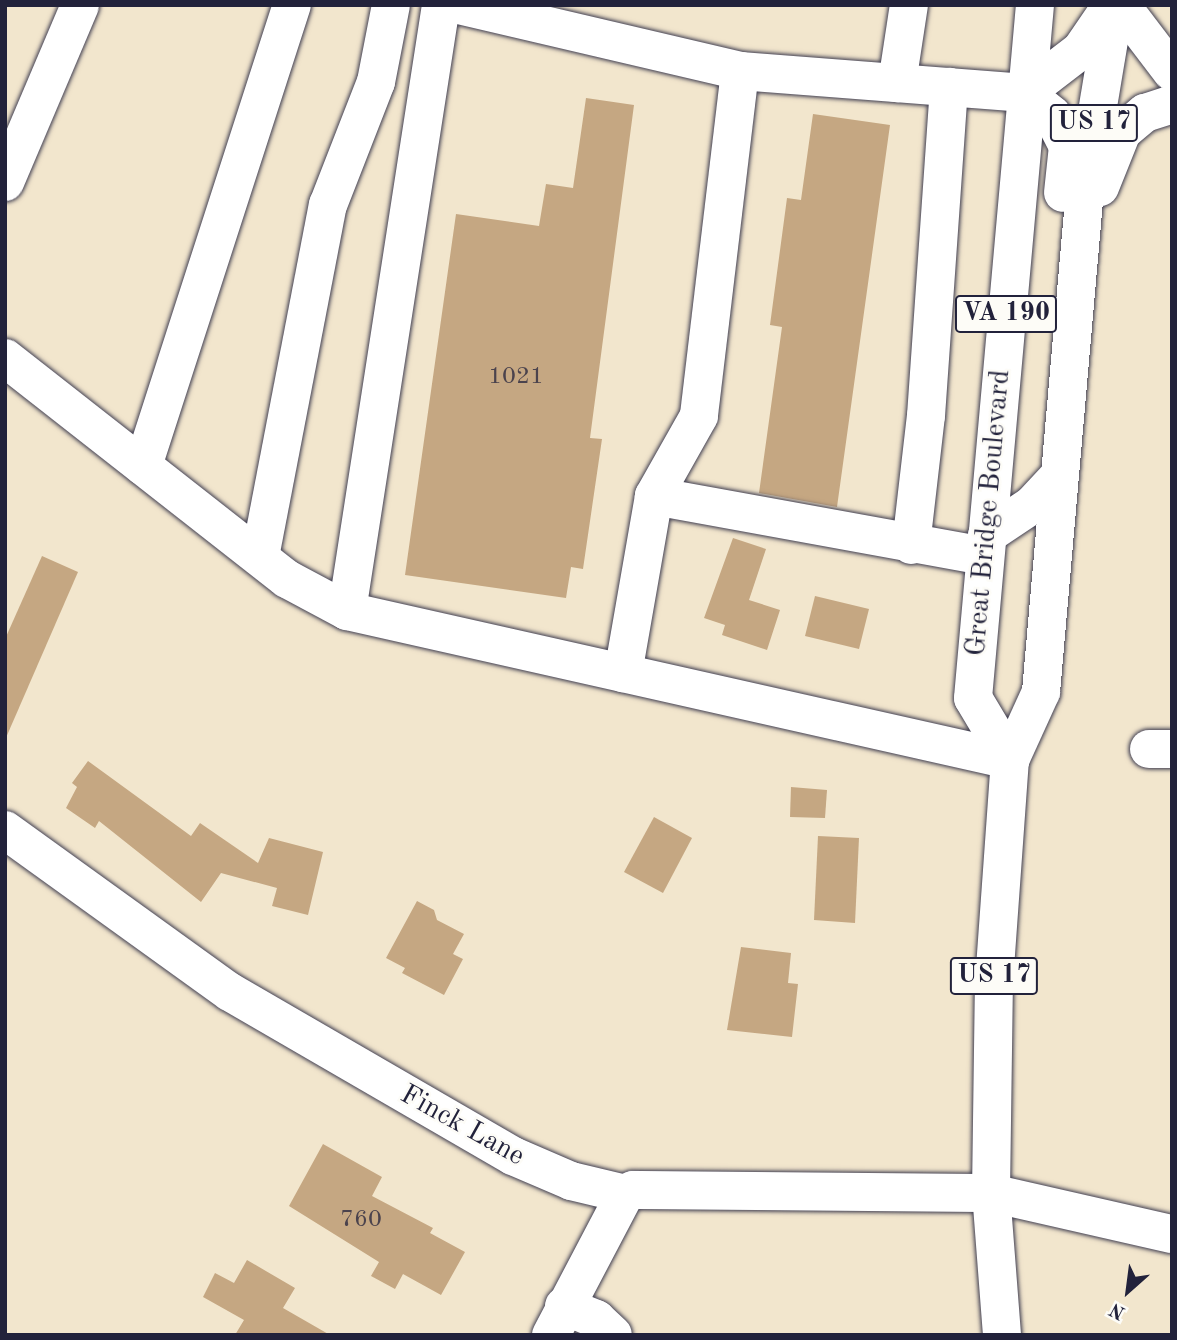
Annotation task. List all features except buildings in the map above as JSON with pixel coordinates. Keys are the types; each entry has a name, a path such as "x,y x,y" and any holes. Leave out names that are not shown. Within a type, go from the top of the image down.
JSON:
{"main road":[{"path":"5,182 80,5"},
{"path":"143,466 292,5"},
{"path":"260,557 328,205 376,82 391,5"},
{"path":"347,611 441,5"},
{"path":"459,5 740,71 1025,93 1052,115 1068,146 1052,302 1070,365"},
{"path":"897,83 909,5"},
{"name":"Great Bridge Boulevard","path":"1010,760 973,698 1025,93 1035,5"},
{"path":"1025,93 1082,50 1113,5"},
{"name":"US 17","path":"1002,1335 991,1193 993,982 1010,760 1041,692 1086,178 1113,5"},
{"path":"1121,5 1172,72"},
{"path":"623,673 654,496 699,416 740,71"},
{"path":"911,545 926,416 949,87"},
{"path":"1081,242 1122,132 1145,113 1172,104"},
{"path":"5,358 288,579 347,611 1010,760"},
{"path":"654,496 911,545 986,546 1032,505 1060,475"},
{"name":"Finck Lane","path":"5,830 194,968 337,1055 542,1171 625,1194 632,1190 991,1193 1172,1234"},
{"path":"612,1335 596,1319 557,1320 625,1194"}]}
